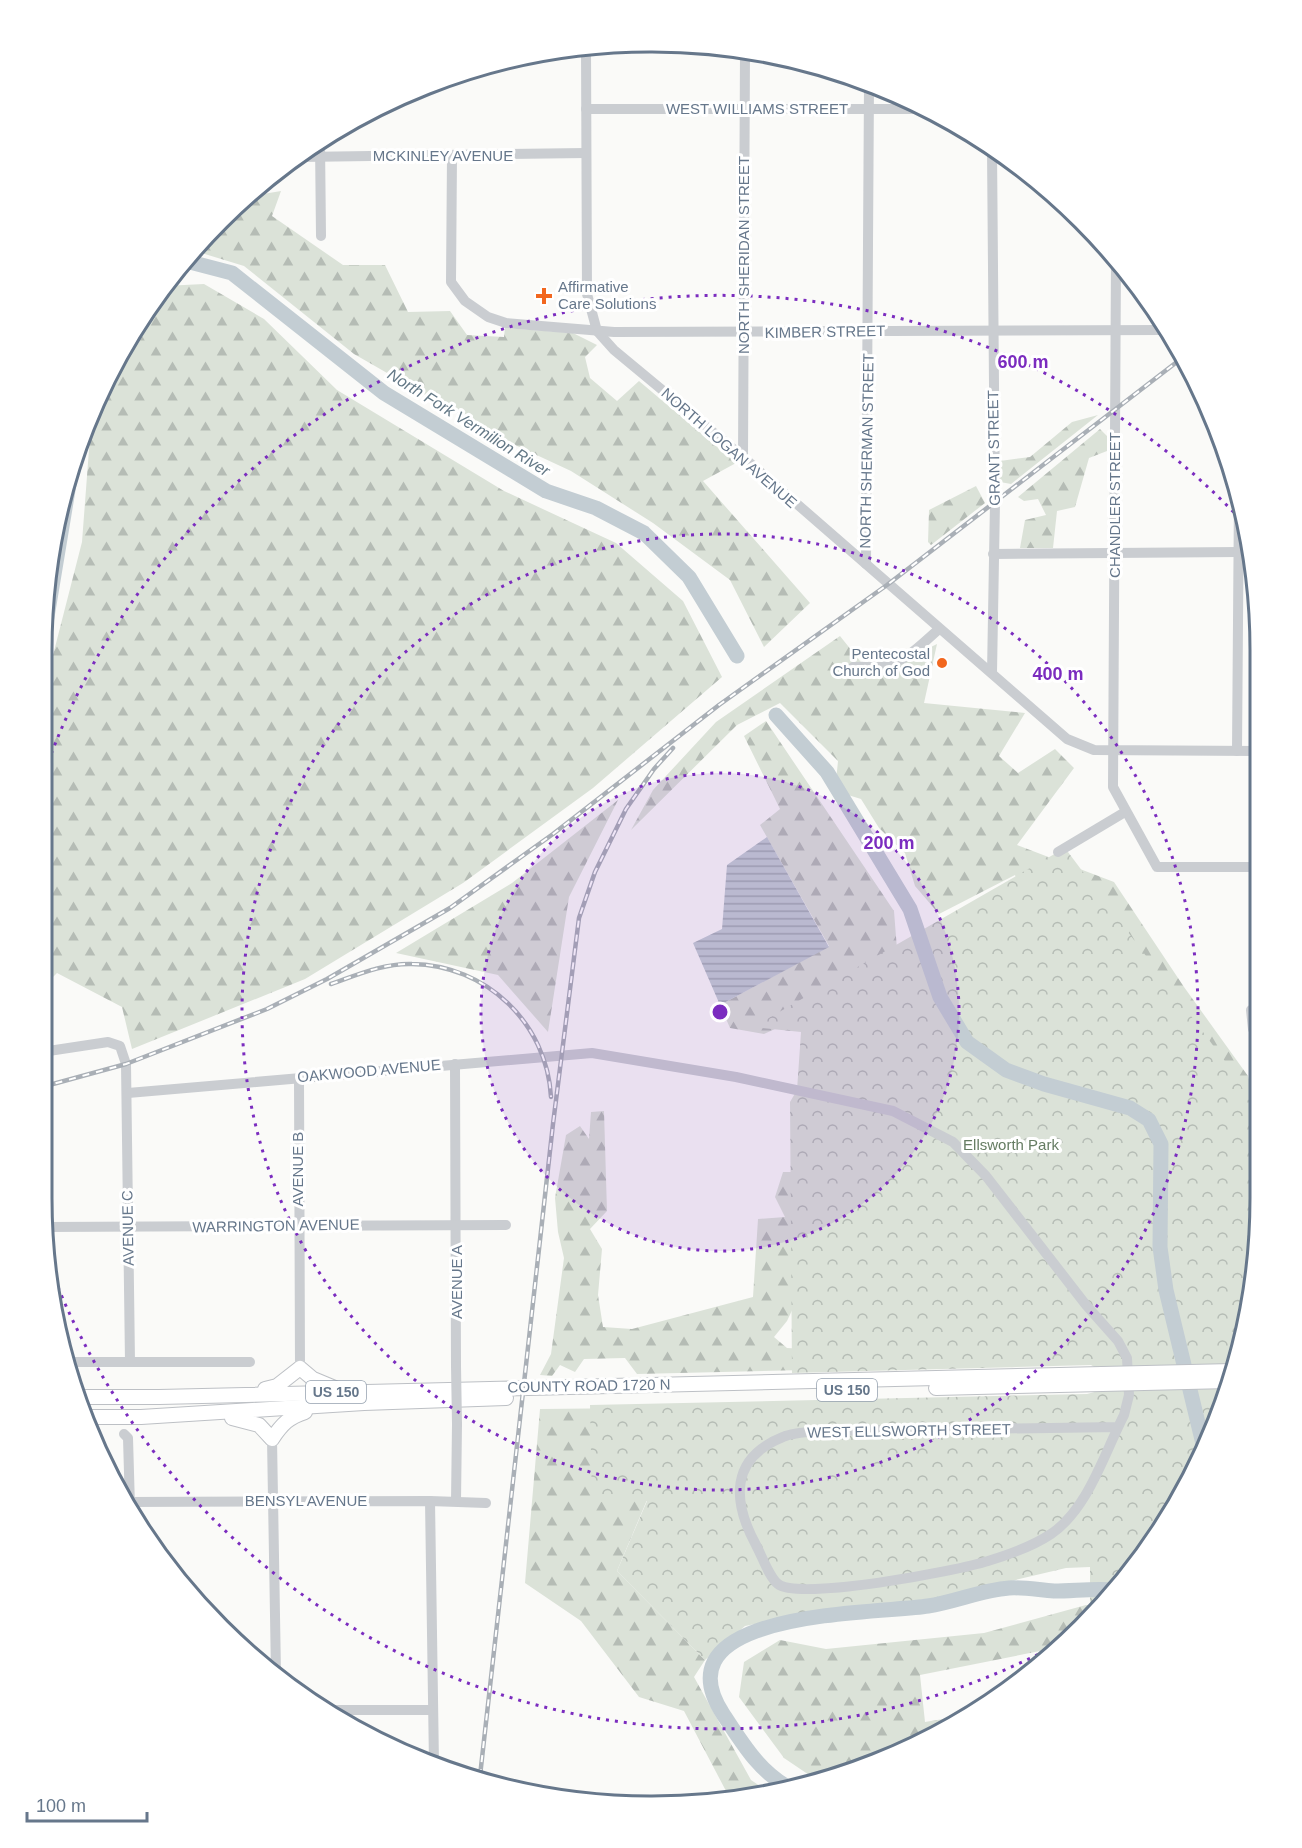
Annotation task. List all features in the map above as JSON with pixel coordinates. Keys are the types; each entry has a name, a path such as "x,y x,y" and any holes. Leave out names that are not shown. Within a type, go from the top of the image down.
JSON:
{"main road":[{"path":"230,1395 277,1386 300,1368 326,1386 348,1392"},
{"name":"US 150","path":"1102,1379 1223,1372"},
{"name":"COUNTY ROAD 1720 N","path":"87,1397 1102,1379"},
{"name":"COUNTY ROAD 1720 N","path":"321,1406 540,1396 1102,1379"},
{"name":"US 150","path":"1102,1379 1220,1381"},
{"path":"214,1414 252,1422 273,1439 281,1425 291,1417 321,1406"},
{"name":"US 150","path":"95,1417 214,1414 321,1406"}],"street":[{"name":"NORTH LOGAN AVENUE","path":"586,57 587,294 597,331 614,350 743,458 1067,739 1082,747 1113,750"},
{"name":"NORTH SHERIDAN STREET","path":"743,458 745,60"},
{"name":"NORTH SHERMAN STREET","path":"866,564 869,94"},
{"name":"WEST WILLIAMS STREET","path":"586,109 905,109"},
{"path":"320,152 321,236"},
{"name":"MCKINLEY AVENUE","path":"314,156 586,153"},
{"name":"KIMBER STREET","path":"452,156 451,282 465,301 488,317 506,323 597,331 744,333 1156,330"},
{"name":"GRANT STREET","path":"992,159 992,674"},
{"name":"CHANDLER STREET","path":"1113,750 1116,274"},
{"path":"1237,750 1239,540"},
{"path":"993,554 1239,552"},
{"path":"853,667 882,668 906,658 939,629"},
{"path":"1250,751 1113,750 1113,787 1157,867 1250,867"},
{"path":"1058,852 1125,812"},
{"path":"52,1051 108,1042 120,1046 126,1064 128,1093"},
{"name":"OAKWOOD AVENUE","path":"128,1093 592,1053 736,1077"},
{"name":"AVENUE A","path":"455,1064 456,1501"},
{"name":"AVENUE B","path":"299,1077 300,1368"},
{"name":"WEST ELLSWORTH STREET","path":"736,1077 893,1111 952,1142 986,1176 1086,1305 1118,1341 1127,1358 1129,1395 1118,1427 1088,1489 1071,1515 1051,1534 988,1561 927,1575 826,1589 791,1591 777,1584 747,1528 740,1506 738,1488 742,1473 760,1448 785,1436 823,1431 1118,1427"},
{"name":"AVENUE C","path":"128,1093 130,1362"},
{"name":"WARRINGTON AVENUE","path":"54,1227 457,1224 506,1226"},
{"path":"76,1362 250,1362"},
{"path":"124,1434 128,1438 129,1488"},
{"path":"273,1439 276,1663"},
{"name":"BENSYL AVENUE","path":"138,1504 274,1501 486,1503"},
{"path":"429,1501 434,1754"},
{"path":"344,1710 432,1710"}],"green space":[{"path":"281,191 272,216 343,265 385,265 408,312 450,311 467,335 504,337 505,328 573,333 597,345 585,357 590,378 617,401 639,381 736,463 703,481 810,603 764,647 730,580 653,523 571,471 502,439 354,354 244,266 203,254 265,194"},
{"path":"204,284 264,319 337,390 504,491 616,543 683,601 722,677 593,788 463,883 305,979 132,1049 122,1007 57,973 52,978 52,659 82,542 89,445 114,386 153,318 177,285"},
{"path":"1098,415 1011,484 1000,482 1000,461 1030,457 1072,422"},
{"path":"1100,429 1107,436 1107,451 1089,458 1075,507 1057,511 1053,548 1020,548 1025,520 1046,515 1038,499 1024,501 1018,497"},
{"path":"976,486 985,503 931,545 928,542 929,510"},
{"path":"840,636 872,676 937,644 924,703 1025,713 999,756 1018,773 1055,749 1074,768 1017,845 1114,882 1184,987 1248,1076 1250,1083 1249,1218 1019,888 1015,875 939,914 915,886 905,853 879,828 861,799 835,791 838,761 780,703 737,725 631,830 653,790 716,722"},
{"path":"766,721 894,911 898,962 821,1008 764,1034 730,1028 720,1005 829,946 760,825 780,809 744,736"},
{"path":"618,800 569,897 548,1032 498,975 396,953 512,883"},
{"name":"Ellsworth Park","path":"1065,848 1236,1076 1250,1103 1250,1197 1244,1275 1229,1352 1218,1389 1188,1462 1149,1530 1090,1603 1090,1567 1066,1568 931,1600 831,1609 745,1626 705,1660 617,1571 647,1501 592,1502 590,1405 1087,1394 1102,1390 1096,1368 1091,1365 792,1373 790,1102 797,1090 801,1032 753,1027"},
{"path":"604,1111 607,1211 590,1229 602,1249 598,1295 603,1327 632,1329 753,1297 758,1219 785,1217 775,1197 783,1172 804,1172 802,1289 787,1321 774,1337 787,1348 847,1351 848,1369 637,1374 625,1358 584,1359 575,1372 560,1365 552,1376 540,1375 551,1354 564,1258 558,1232 555,1198 566,1135 580,1126 589,1139 591,1112"},
{"path":"638,1408 647,1500 617,1571 705,1660 694,1677 751,1780 759,1785 726,1790 684,1711 639,1697 581,1621 525,1583 540,1409"},
{"path":"1088,1605 1041,1651 920,1675 925,1722 943,1719 880,1750 808,1774 784,1758 739,1697 744,1662 780,1640 826,1649 984,1633"}],"shaded area":[{"path":"767,837 829,947 720,1005 693,943 722,929 727,865"}],"waterway":[{"name":"North Fork Vermilion River","path":"195,263 232,273 384,393 546,491 596,508 644,533 689,577 737,656"},
{"name":"North Fork Vermilion River","path":"776,715 827,772 910,909 940,997 967,1042 1006,1070 1044,1084 1130,1108 1149,1120 1161,1144 1160,1247 1166,1290 1201,1434"},
{"name":"North Fork Vermilion River","path":"779,1781 760,1765 744,1746 723,1714 710,1680 719,1654 745,1636 781,1624 823,1616 928,1606 999,1589 1103,1590"}],"railway":[{"path":"52,1084 126,1064 267,1009 327,979 450,908 553,834 719,705 887,585 1175,363"},
{"path":"481,1770 553,1124 579,918 595,872 626,809 654,769 673,748"},
{"path":"331,984 371,970 402,964 439,967 464,975 487,987 508,1003 525,1023 538,1045 547,1070 551,1097"}],"place":[{"name":"Affirmative Care Solutions","path":"544,296"},
{"name":"Pentecostal Church of God","path":"942,663"}]}
